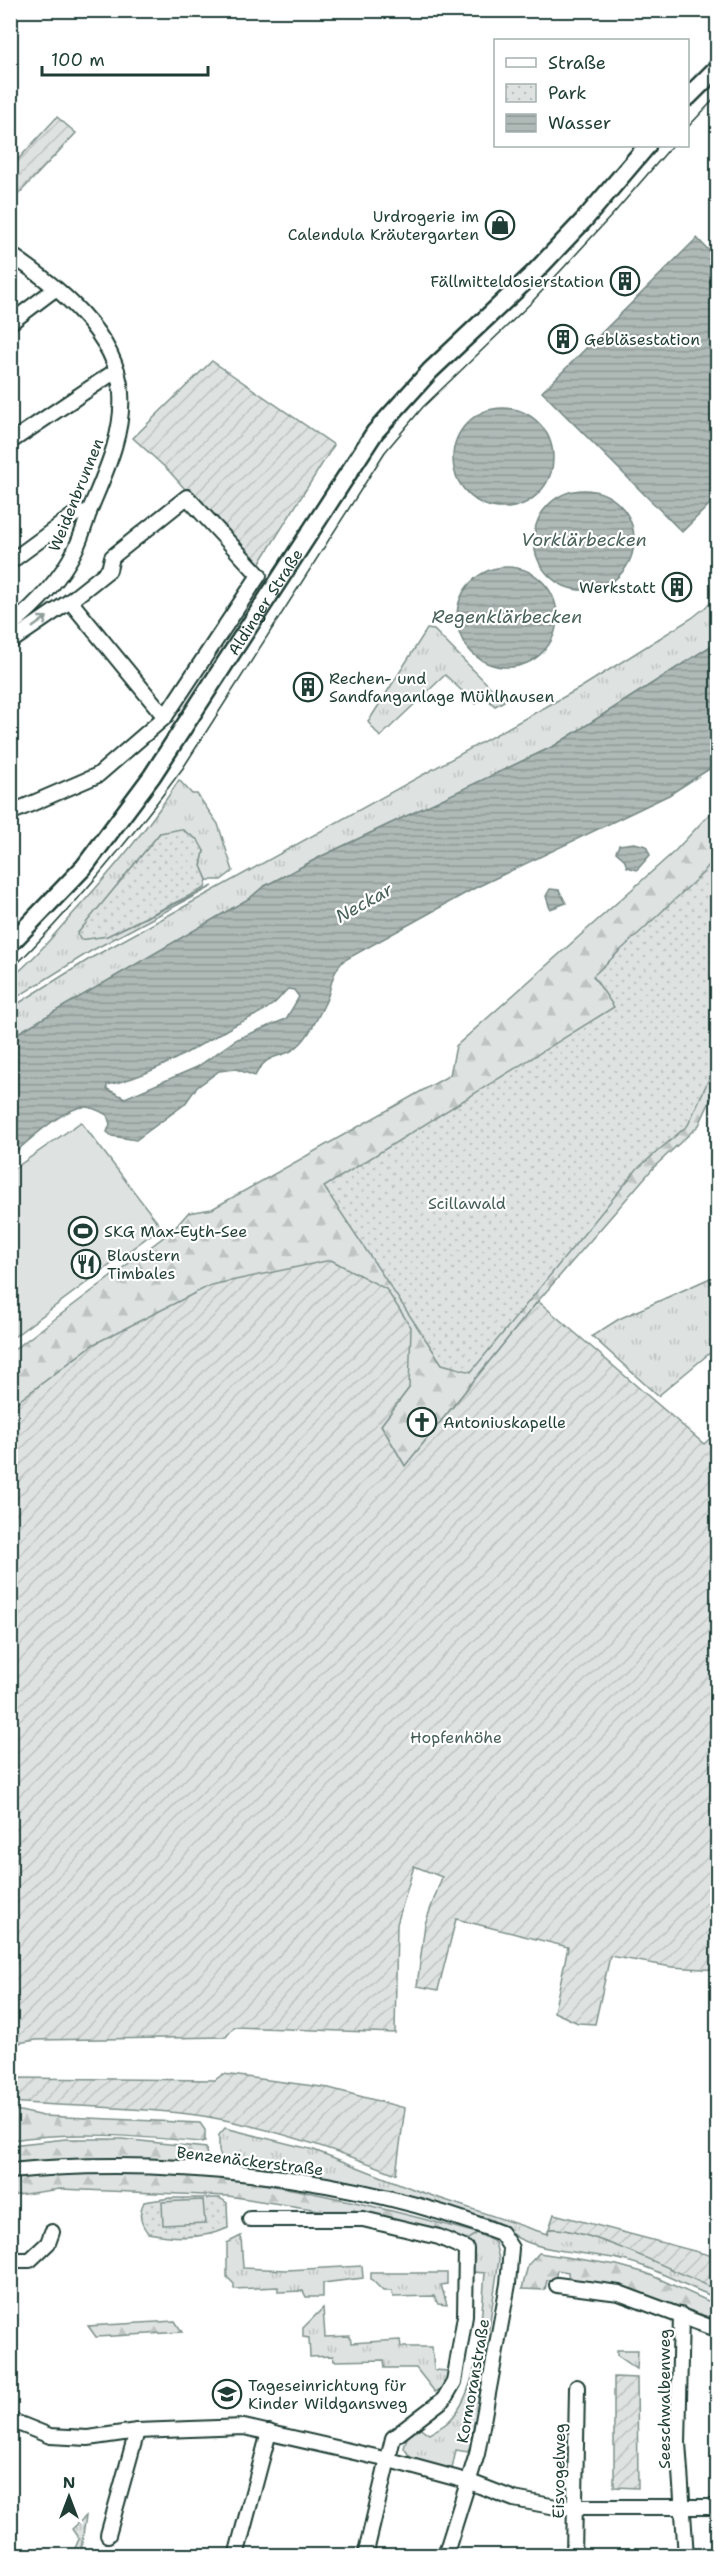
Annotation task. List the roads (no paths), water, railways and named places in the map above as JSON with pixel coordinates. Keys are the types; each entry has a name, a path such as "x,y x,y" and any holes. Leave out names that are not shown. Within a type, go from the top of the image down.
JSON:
{"main road":[{"path":"689,95 717,67"},
{"name":"Aldinger Straße","path":"10,944 84,867 146,784 375,432 430,371 534,273 584,220 645,147"}],"street":[{"name":"Weidenbrunnen","path":"10,254 38,272 81,313 104,344 117,370 121,393 117,440 75,550 53,584 33,608 10,626"},
{"path":"10,323 55,289"},
{"path":"10,442 117,370"},
{"name":"Aldinger Straße","path":"10,813 98,775 165,717 259,575 187,497 112,556 109,570 70,601"},
{"path":"10,562 78,512 89,513"},
{"path":"10,642 70,601 165,717"},
{"name":"Benzenäckerstraße","path":"10,2171 108,2165 212,2170 307,2183 394,2200 482,2226"},
{"path":"250,2219 363,2219 439,2237 466,2249 465,2316 454,2382 444,2399 393,2438 365,2556"},
{"name":"Kormoranstraße","path":"445,2556 470,2482 483,2427 512,2263 508,2240 501,2233 482,2226"},
{"path":"10,2260 30,2260 48,2243 52,2232"},
{"path":"557,2285 619,2293 717,2330"},
{"name":"Seeschwalbenweg","path":"681,2315 678,2443 686,2556"},
{"name":"Eisvogelweg","path":"574,2556 576,2387"},
{"path":"10,2420 50,2436 88,2438 137,2431 244,2427 389,2460 470,2482 514,2499 556,2507 717,2507"},
{"path":"108,2535 137,2431"},
{"path":"236,2556 269,2432"}],"water":[{"path":"697,238 717,259 717,497 682,532 542,392"},
{"name":"Vorklärbecken","path":"503,408 522,412 539,422 549,439 553,458 549,477 539,494 522,504 503,508 484,504 467,494 457,477 453,458 457,439 467,422 484,412"},
{"name":"Vorklärbecken","path":"584,490 603,493 620,504 631,521 634,540 631,559 620,576 603,587 584,590 565,587 548,576 537,559 534,540 537,521 548,504 565,493"},
{"name":"Regenklärbecken","path":"507,567 526,571 542,582 553,598 557,617 553,636 542,652 526,663 507,667 488,663 472,652 461,636 457,617 461,598 472,582 488,571"},
{"name":"Neckar","path":"717,642 717,764 669,795 475,888 343,961 335,972 320,1013 305,1039 295,1049 271,1058 260,1067 255,1076 236,1069 219,1071 196,1088 185,1104 136,1140 112,1136 107,1132 110,1124 107,1115 102,1112 88,1107 76,1109 46,1126 11,1156 11,1037 250,898 263,887 322,856 554,746","holes":["288,989 294,990 299,997 286,1019 237,1039 197,1067 125,1098 107,1089 107,1085 139,1076 170,1062 267,1009"]},
{"path":"634,843 646,846 650,855 637,870 627,867 624,859 616,852 619,845"},
{"path":"550,889 559,890 566,903 550,909 546,896"}],"tram line":[{"path":"689,126 718,95"},
{"path":"10,971 100,873 183,768 385,452 423,407 531,303 671,147"}],"place":[{"name":"Urdrogerie im Calendula Kräutergarten","path":"500,225"},
{"name":"Fällmitteldosierstation","path":"625,281"},
{"name":"Gebläsestation","path":"563,339"},
{"name":"Werkstatt","path":"677,587"},
{"name":"Rechen- und Sandfanganlage Mühlhausen","path":"308,687"},
{"name":"SKG Max-Eyth-See","path":"83,1231"},
{"name":"Blaustern Timbales","path":"86,1264"},
{"name":"Antoniuskapelle","path":"422,1422"},
{"name":"Tageseinrichtung für Kinder Wildgansweg","path":"227,2394"}],"park label":[{"name":"Scillawald","path":"467,1203"},
{"name":"Hopfenhöhe","path":"456,1737"}]}
